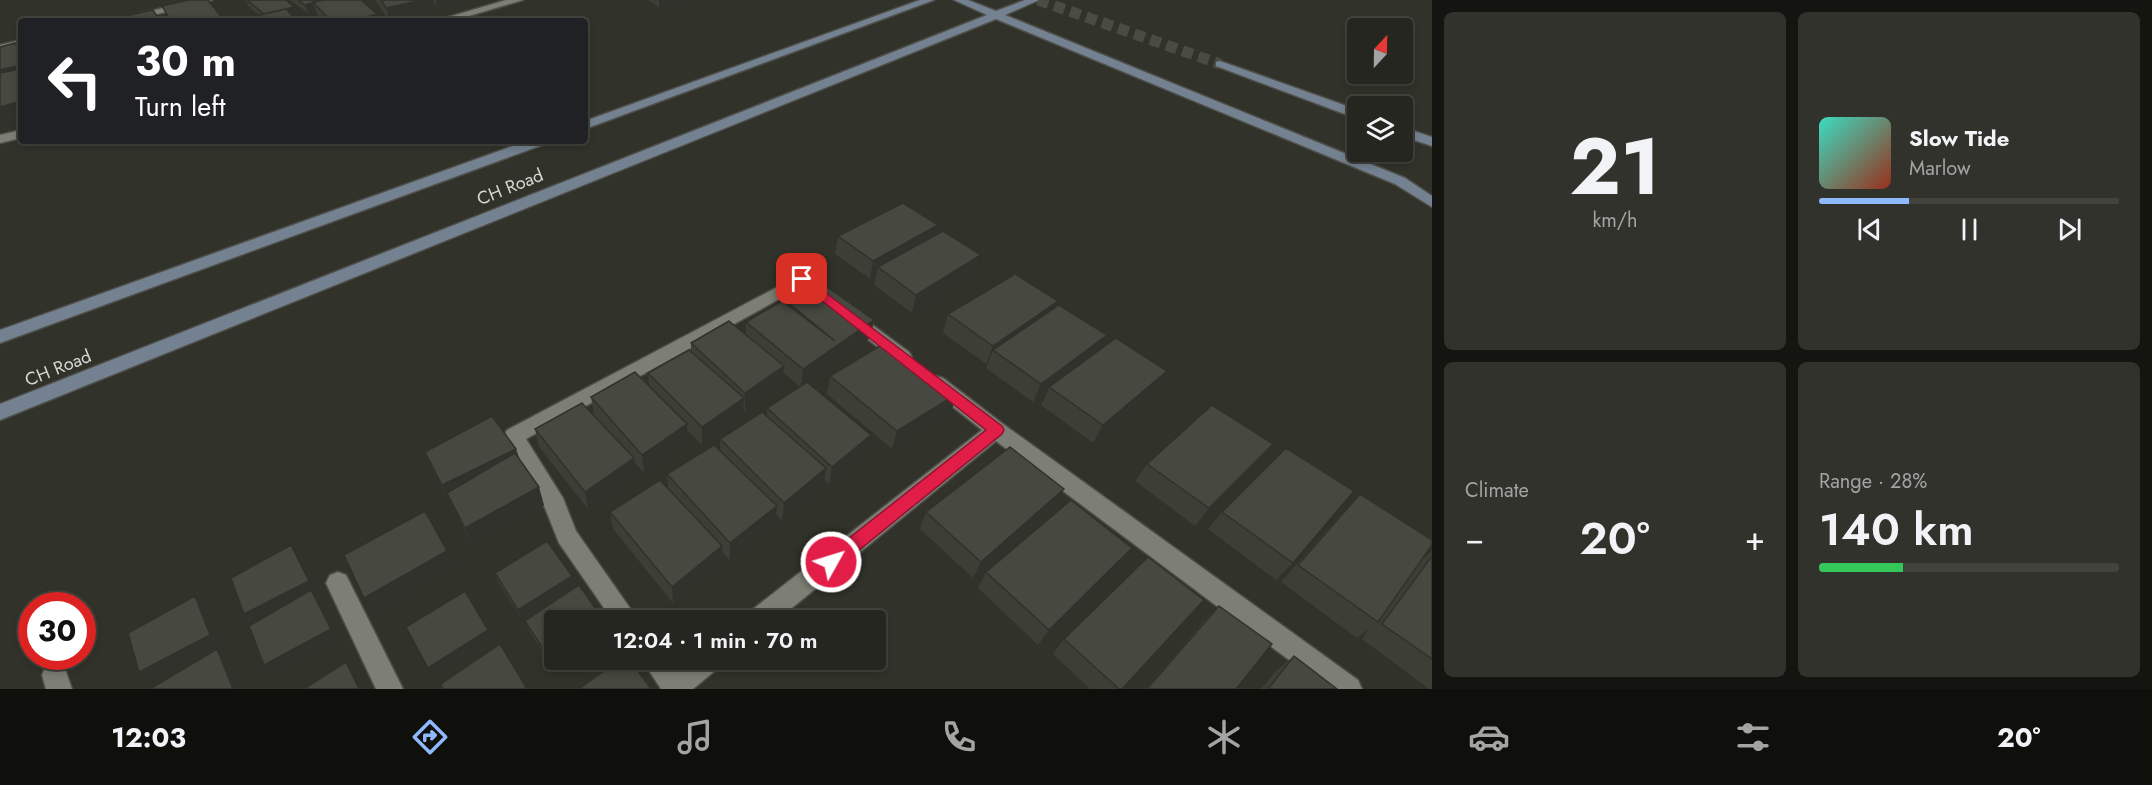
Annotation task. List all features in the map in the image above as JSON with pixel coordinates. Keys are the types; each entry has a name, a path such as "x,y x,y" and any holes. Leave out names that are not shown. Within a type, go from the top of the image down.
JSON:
{"street":[{"path":"130,18 207,0"},
{"path":"451,18 518,0"},
{"path":"588,124 929,0"},
{"path":"959,0 1400,181 1432,187"},
{"name":"CH Road","path":"0,412 1034,0"},
{"path":"0,48 18,44"},
{"path":"1220,64 1347,111"},
{"path":"0,139 18,135"},
{"path":"1413,135 1432,142"},
{"name":"CH Road","path":"0,337 532,144"},
{"path":"1400,181 1432,203"},
{"path":"619,610 567,536 555,506 514,436 802,279 996,430 1350,689"},
{"path":"771,610 996,430"},
{"path":"338,583 390,689"},
{"path":"662,670 675,688 696,670"}],"building":[{"path":"189,0 208,0 222,18 169,18 162,6"},
{"path":"247,0 286,0 294,7 264,14"},
{"path":"298,0 323,0 305,5"},
{"path":"361,0 377,14 363,18 328,18 313,2"},
{"path":"381,0 422,0 386,8"},
{"path":"286,9 294,18 247,18"},
{"path":"153,10 158,18 116,18"},
{"path":"15,43 18,49 18,66 0,70 0,47"},
{"path":"18,70 18,102 0,107 0,73"},
{"path":"903,203 938,225 873,261 838,236"},
{"path":"943,231 981,255 916,295 878,267"},
{"path":"1015,274 1058,301 993,346 948,314"},
{"path":"817,280 874,320 803,369 746,322 782,301 835,341 784,299"},
{"path":"1059,305 1107,335 1041,384 993,350"},
{"path":"729,321 784,366 745,393 691,343"},
{"path":"1116,338 1167,371 1103,425 1049,387"},
{"path":"888,341 957,394 897,431 830,376"},
{"path":"689,350 744,398 702,427 648,373"},
{"path":"635,372 687,424 642,455 591,397"},
{"path":"807,382 871,435 832,467 767,408"},
{"path":"582,403 634,458 585,492 535,429"},
{"path":"1212,405 1273,444 1209,508 1147,464"},
{"path":"762,412 826,468 784,503 720,439"},
{"path":"492,416 516,449 442,485 425,452"},
{"path":"714,445 777,506 730,543 667,474"},
{"path":"1010,447 1064,489 981,562 926,512"},
{"path":"1286,448 1354,491 1293,563 1222,512"},
{"path":"515,453 539,487 465,528 447,493"},
{"path":"660,480 722,546 672,587 610,512"},
{"path":"1360,494 1432,540 1432,545 1378,622 1298,565"},
{"path":"1071,500 1132,548 1049,630 986,572"},
{"path":"425,511 447,551 364,598 344,555"},
{"path":"547,541 572,576 518,610 495,573"},
{"path":"291,545 309,581 244,614 231,578"},
{"path":"1432,556 1432,659 1382,624"},
{"path":"1148,557 1204,600 1122,689 1119,689 1064,639"},
{"path":"579,585 596,610 544,610 544,650 525,621"},
{"path":"311,590 331,629 264,665 249,626"},
{"path":"465,591 488,630 428,668 406,627"},
{"path":"195,596 210,635 139,672 128,633"},
{"path":"1219,606 1272,644 1236,689 1147,689"},
{"path":"500,644 526,687 523,689 443,689 441,684"},
{"path":"217,649 233,689 150,689"},
{"path":"1294,656 1337,689 1268,689"},
{"path":"346,662 359,689 304,689"},
{"path":"605,670 637,670 651,689 579,689"}],"tunnel":[{"path":"1038,0 1220,64"}],"route":[{"path":"802,279 996,430 831,562"}]}
